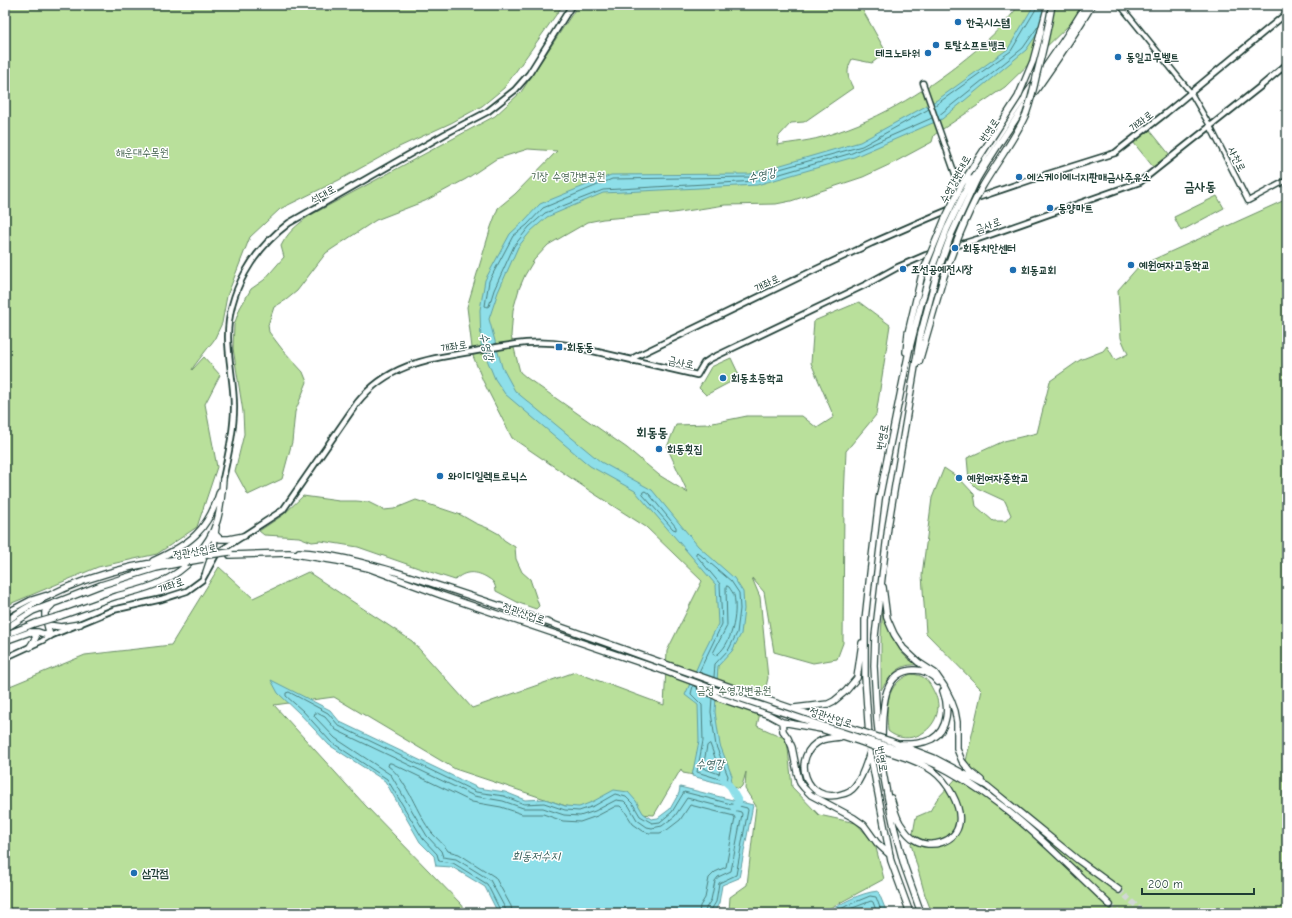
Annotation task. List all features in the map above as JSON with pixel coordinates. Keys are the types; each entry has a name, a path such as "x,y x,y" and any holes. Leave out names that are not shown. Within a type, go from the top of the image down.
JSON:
{"highway":[{"path":"912,386 943,279 961,232 974,202 1018,130 1026,114 1030,102 1044,31 1047,5"},
{"path":"1044,31 1053,5"},
{"name":"번영로","path":"974,180 985,153 1049,63 1086,5"},
{"name":"번영로","path":"921,913 904,866 885,784 877,720 874,666 875,636 888,527 920,337 933,275 947,228 974,180 1007,130 1063,52 1092,5"},
{"name":"수영강변대로","path":"903,383 908,333 922,274 944,221 962,184 1018,97 1044,31"},
{"name":"번영로","path":"910,913 890,855 870,752 865,677 865,620 880,499 903,383 921,304 933,275"},
{"path":"206,572 214,548 223,479"},
{"path":"144,564 165,555 186,542 203,527 210,516 223,479"},
{"path":"5,636 36,623 160,583 171,577 185,566 202,548 211,535 217,521"},
{"path":"215,534 220,539 244,536"},
{"name":"정관산업로","path":"230,553 282,551 332,555 370,564 444,586 611,644 789,711 861,740"},
{"path":"186,560 230,553"},
{"name":"정관산업로","path":"230,553 289,553 338,561 368,568 441,595 656,668 724,693 789,711"},
{"name":"정관산업로","path":"5,622 56,592 105,574 144,564 186,560"},
{"name":"정관산업로","path":"5,629 33,611 101,585 186,560"},
{"path":"882,577 887,618 894,634 904,648 918,662 935,673 951,700 957,722 957,749 962,761 971,772 987,786 1078,860 1119,890"},
{"path":"5,642 30,632 38,632 50,636 45,612 54,603"},
{"path":"789,711 828,704 840,696 852,684 857,678 859,672 865,620"},
{"path":"48,625 61,627 80,624"},
{"path":"30,632 36,637 30,647"},
{"path":"881,750 884,706 889,684 893,679 907,671 921,670 935,678 941,686 946,697 947,716 940,730 933,738 920,743 898,744 889,747"},
{"path":"684,678 719,698 769,715 782,722 821,729 889,747 933,763 970,783 1020,821 1110,905"},
{"path":"789,711 860,731 933,771 944,781 953,796 959,814 959,824 955,833 946,841 936,844 915,840 901,825 885,784"},
{"path":"782,722 783,731 792,747 800,783 804,788 811,795 864,825 877,843 890,855"},
{"path":"843,736 824,739 815,744 808,751 804,760 806,779 811,787 819,793 828,796 837,796 847,793 860,779 870,752"},
{"path":"898,744 934,758 987,786"},
{"path":"908,758 957,776"}],"main road":[{"name":"석대로","path":"223,479 234,413 228,348 229,323 231,310 240,284 250,263 274,235 289,224 445,134 487,112 515,90 529,74 572,5"},
{"name":"개좌로","path":"50,636 113,610 162,599 187,591 202,580 217,553 283,510 367,390 401,369 419,362 472,351 532,342 554,343 633,361 635,357 872,243 981,197 1115,153 1191,93 1287,13"},
{"name":"금사로","path":"633,361 697,375 704,363 710,359 867,284 898,267 939,250 979,238 1140,182 1287,64"}],"street":[{"name":"사천로","path":"1120,5 1191,93 1210,126 1248,201 1287,180"},
{"path":"923,83 961,191 964,204"},
{"path":"961,191 981,197"},
{"path":"5,613 30,600 56,592"},
{"name":"개좌로","path":"5,658 50,636"}],"green space":[{"name":"해운대수목원","path":"5,5 563,5 504,88 482,106 280,209 250,237 227,296 222,323 214,340 192,370 204,357 220,375 205,404 217,467 197,527 157,554 98,567 5,606"},
{"path":"578,5 865,5 862,9 886,52 872,63 852,59 848,74 853,88 804,122 791,123 779,136 777,145 816,139 848,128 887,111 924,89 959,64 998,29 1019,5 1082,5 1071,23 1005,87 934,135 932,142 893,163 863,177 791,201 776,204 725,205 673,213 603,219 588,222 548,245 534,260 519,289 513,310 511,336 520,372 627,448 659,475 688,493 667,447 676,425 708,424 747,416 802,416 817,428 834,417 811,363 814,321 859,302 890,325 876,415 846,451 844,500 843,643 837,659 813,663 774,652 764,592 752,578 760,597 768,678 757,726 787,739 792,787 819,815 856,823 875,844 884,879 821,913 728,913 730,897 747,885 756,806 745,789 746,772 742,786 739,789 710,778 683,773 681,769 654,815 578,810 455,769 334,697 274,705 365,805 468,913 5,913 5,688 85,655 171,645 219,567 253,598 308,572 412,641 472,708 575,672 664,705 667,651 702,581 646,527 512,438 483,381 473,356 467,307 498,208 515,194 557,151 528,149 496,159 466,179 425,201 376,220 326,253 297,291 274,307 268,325 269,332 303,372 307,382 295,412 292,442 282,479 248,495 235,471 244,434 243,412 233,348 234,325 240,308 251,289 264,280 284,257 281,246 286,237 296,226 309,216 495,116 521,92"},
{"path":"1149,129 1170,155 1154,168 1133,142"},
{"path":"1217,196 1224,208 1181,231 1174,217"},
{"path":"1287,199 1287,913 932,913 925,895 911,844 916,817 930,811 937,799 964,770 982,690 926,633 922,575 932,498 944,468 959,478 974,494 976,506 993,521 1006,521 1011,515 1005,501 977,488 969,480 967,458 1004,441 1037,433 1050,381 1080,360 1103,351 1107,346 1115,360 1128,354 1121,338 1118,290 1139,266"},
{"path":"731,358 740,377 706,395 699,388 711,367"},
{"path":"303,496 339,501 368,502 384,510 394,509 416,500 461,515 499,534 504,540 515,547 516,559 522,572 530,579 539,606 536,609 519,603 496,591 493,581 480,574 467,573 455,580 358,547 321,541 312,542 299,537 264,535 259,531 283,515"},
{"path":"883,605 892,634 899,648 908,659 921,667 913,665 902,667 890,677 881,690 881,636"},
{"path":"911,674 921,676 926,679 936,697 938,706 937,715 933,723 927,729 913,737 904,738 896,736 888,731 887,713 889,697 892,690 902,678"}],"water":[{"name":"수영강","path":"1034,5 1057,5 1026,50 942,119 854,157 757,185 603,193 547,217 531,231 518,247 498,292 489,319 502,367 515,391 601,462 652,490 698,546 734,578 743,592 744,609 741,634 732,651 718,666 715,712 720,745 732,776 730,786 692,776 699,741 698,705 685,695 718,624 716,585 635,491 590,466 505,394 495,379 481,345 480,310 485,280 510,234 540,204 611,175 750,174 860,142 937,100 1008,49"},
{"name":"회동저수지","path":"271,680 330,710 340,722 478,788 505,792 525,800 545,799 565,806 579,807 614,790 628,792 636,801 643,813 651,819 658,818 670,809 679,793 680,787 753,805 739,878 722,885 719,903 714,913 498,913 485,887 452,867 436,866 434,856 420,842 385,781 329,745 278,693"},
{"path":"878,891 887,913 826,913 857,896"}],"waterway":[{"name":"수영강","path":"723,780 730,786 739,802 734,808"}],"tunnel":[{"path":"1119,890 1144,913"},
{"path":"1110,905 1119,913"}],"place":[{"name":"한국시스템","path":"958,22"},
{"name":"토탈소프트뱅크","path":"936,45"},
{"name":"테크노타워","path":"928,53"},
{"name":"동일고무벨트","path":"1118,57"},
{"name":"에스케이에너지판매금사주유소","path":"1019,177"},
{"name":"동양마트","path":"1050,208"},
{"name":"회동치안센터","path":"955,248"},
{"name":"예원여자고등학교","path":"1131,265"},
{"name":"조선공예전시장","path":"903,269"},
{"name":"회동교회","path":"1013,270"},
{"name":"회동동","path":"559,347"},
{"name":"회동초등학교","path":"723,378"},
{"name":"회동횟집","path":"659,449"},
{"name":"와이디일렉트로닉스","path":"440,476"},
{"name":"예원여자중학교","path":"959,478"},
{"name":"삼각점","path":"134,873"}],"district":[{"name":"금사동","path":"1200,186"},
{"name":"회동동","path":"652,432"}],"park label":[{"name":"기장 수영강변공원","path":"568,176"},
{"name":"금정 수영강변공원","path":"734,690"}]}
